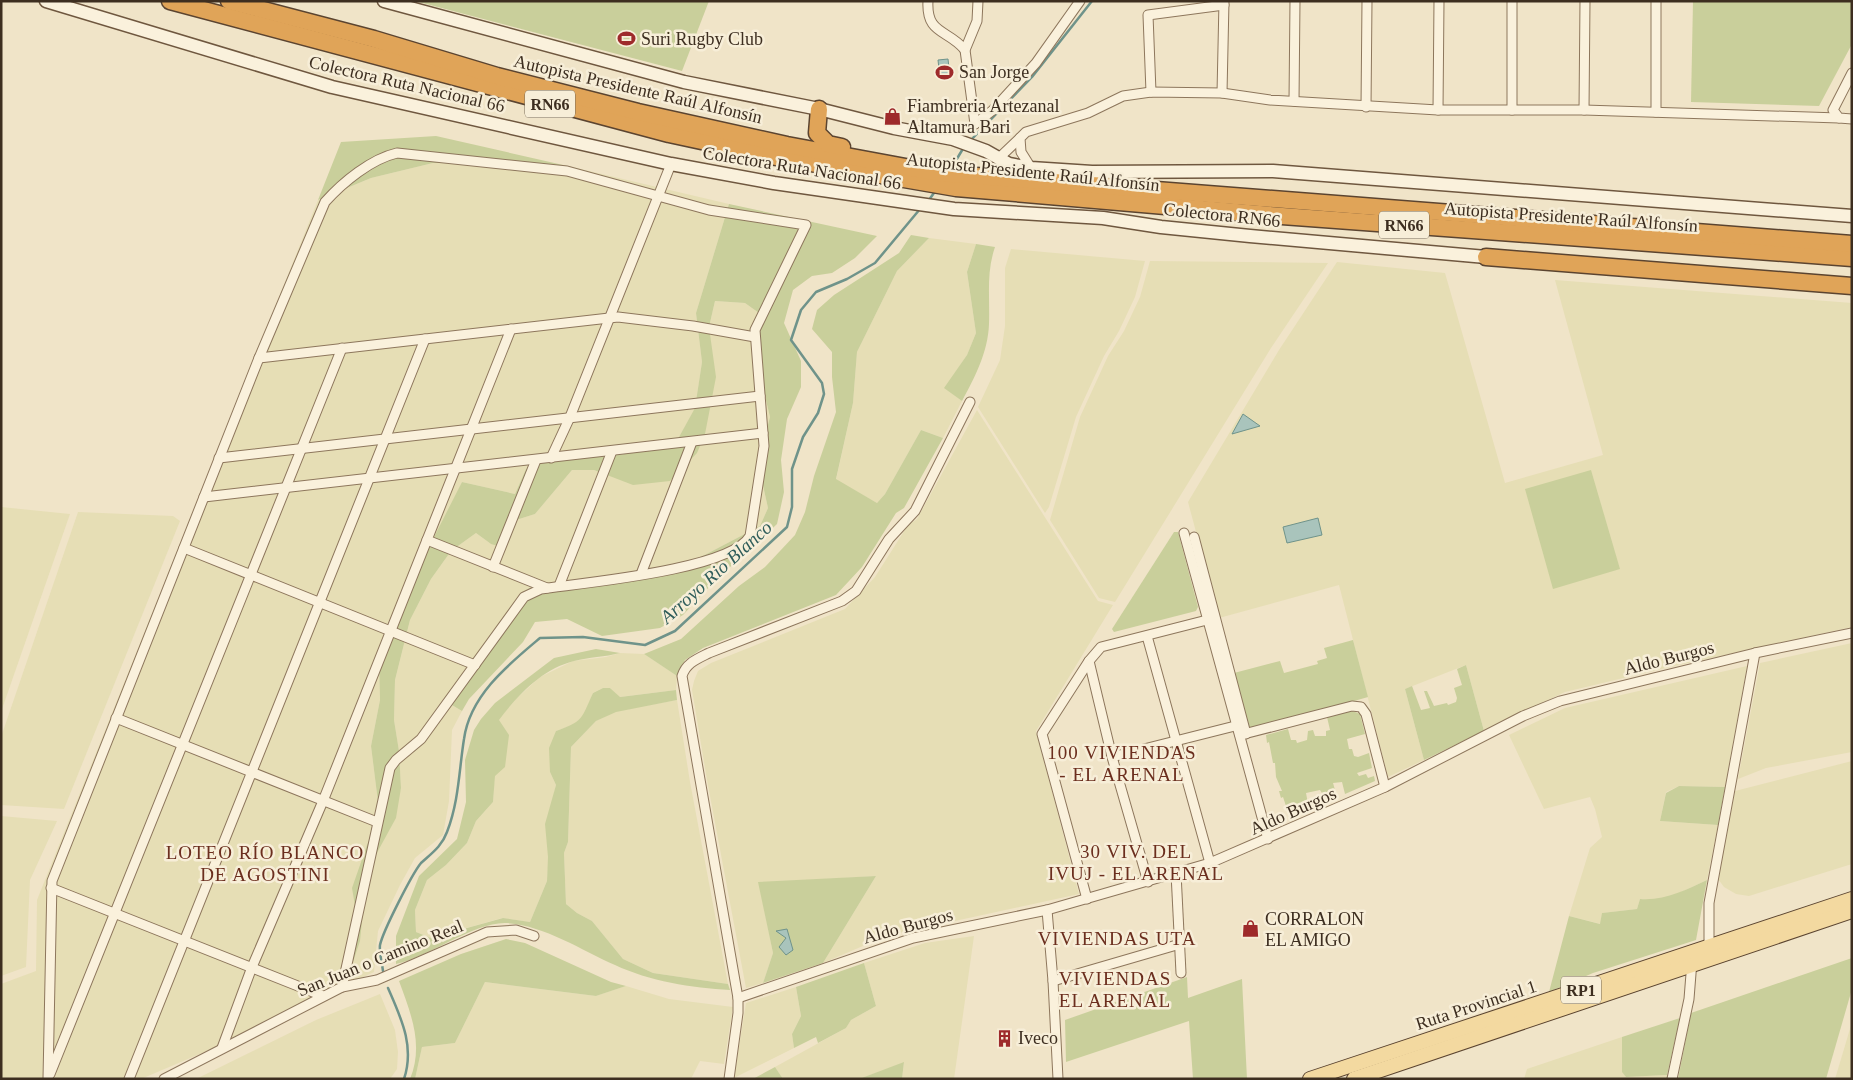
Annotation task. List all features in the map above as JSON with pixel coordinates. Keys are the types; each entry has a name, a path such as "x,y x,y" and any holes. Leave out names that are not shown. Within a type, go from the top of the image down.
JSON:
{"highway":[{"name":"Autopista Presidente Raúl Alfonsín","path":"170,1 669,134 776,157 937,174"},
{"name":"Autopista Presidente Raúl Alfonsín","path":"229,1 374,39 530,85 638,112 786,145 959,179 1282,216 1852,258"},
{"path":"818,109 817,133 828,144 937,174"},
{"name":"Autopista Presidente Raúl Alfonsín","path":"959,179 1852,244"},
{"path":"1486,257 1852,286"}],"main road":[{"name":"Ruta Provincial 1","path":"1354,1079 1709,953 1852,899"},
{"name":"Ruta Provincial 1","path":"1709,953 1852,911"},
{"name":"Ruta Provincial 1","path":"1310,1079 1692,959"}],"street":[{"name":"Colectora Ruta Nacional 66","path":"46,1 332,87 671,164 774,183 954,209"},
{"path":"384,1 684,82 818,109 894,128 953,140 986,151 1006,153"},
{"path":"928,1 927,15 930,23 957,40 965,50"},
{"path":"978,1 977,20 965,50 975,124 993,110 1036,63 1080,1"},
{"path":"1294,1 1294,101"},
{"path":"1366,107 1367,1"},
{"path":"1438,110 1439,1"},
{"path":"1512,1 1512,110"},
{"path":"1584,1 1584,110"},
{"path":"1656,1 1656,112"},
{"path":"1151,92 1148,15 1224,3 1222,94"},
{"path":"1839,118 1833,110 1852,73"},
{"path":"1006,153 1020,138 1034,129 1088,113 1122,96 1151,92 1222,94 1366,107 1438,110 1584,110 1852,119"},
{"path":"1020,138 1027,161"},
{"path":"48,1079 51,888 219,458 325,202 334,192 383,156 397,153 567,171 658,198 709,210 806,225 757,325 755,338 764,446 750,536 747,541 740,547 705,562 547,588 524,597 421,739 396,760 390,768 342,987"},
{"path":"1006,153 1009,164 1027,161 1092,172 1282,172 1852,216"},
{"path":"551,458 570,417 671,164"},
{"name":"Colectora RN66","path":"954,209 1102,218 1201,231 1486,257"},
{"path":"259,358 618,317 693,326 755,338"},
{"path":"222,1048 252,967 323,800 512,329"},
{"path":"129,1079 370,479 424,339"},
{"path":"48,1079 342,348"},
{"path":"219,458 760,396"},
{"path":"729,1079 738,1013 738,998 682,676 684,669 695,659 708,653 842,601 856,591 889,539 914,511 970,402"},
{"path":"204,497 763,433"},
{"path":"641,574 692,442"},
{"path":"559,586 612,451"},
{"path":"493,567 536,460"},
{"path":"1184,533 1235,726 1243,734"},
{"path":"1194,537 1268,839"},
{"path":"428,540 547,588"},
{"path":"184,548 475,665"},
{"path":"1088,899 1042,734 1089,661 1101,647 1207,620"},
{"name":"Aldo Burgos","path":"738,998 912,938 1047,910 1210,863 1385,788 1523,716 1560,701 1755,654 1852,633"},
{"path":"1147,636 1210,863"},
{"path":"1709,953 1709,903 1755,654"},
{"path":"1089,661 1112,757 1148,882"},
{"path":"1243,734 1352,706 1361,707 1366,714 1385,788"},
{"path":"116,718 377,822"},
{"path":"1112,757 1235,726"},
{"path":"1176,874 1182,973"},
{"path":"51,888 323,996"},
{"path":"1047,910 1058,1079"},
{"name":"San Juan o Camino Real","path":"164,1079 342,987 377,980 487,932 516,930 534,936"},
{"path":"1053,981 1180,944"},
{"path":"1672,1079 1689,999 1692,959"}],"shaded area":[{"path":"433,163 488,163 541,173 572,167 729,204 696,313 702,362 695,409 674,446 618,455 558,452 526,469 515,494 462,482 379,663 380,700 371,746 380,818 337,990 216,1047 141,1079 1,1079 1,984 36,971 37,900 318,200 371,178"},
{"path":"929,238 976,244 967,272 976,333 967,355 945,388 962,401 943,438 921,430 885,494 877,503 836,480 853,403 857,352 897,271"},
{"path":"1011,249 1145,261 1135,297 1119,331 1104,356 1076,417 1049,507 1045,513 978,407 1000,360 1005,326 1005,268"},
{"path":"1150,261 1328,263 1271,348 1115,602 1099,598 1050,520 1080,417 1108,356 1124,331 1140,297"},
{"path":"1337,262 1445,273 1505,483 1603,455 1555,280 1852,303 1852,627 1565,692 1484,731 1466,665 1405,689 1424,760 1388,777 1339,585 1219,618 1188,502 1279,350"},
{"path":"715,301 745,303 759,313 766,400 770,417 758,463 768,508 760,526 676,570 529,588 457,697 446,702 462,711 452,730 449,801 443,835 415,858 400,885 378,931 374,972 346,985 367,871 401,789 399,751 394,720 395,680 410,620 431,579 451,551 476,533 491,544 516,520 535,514 572,470 594,470 612,476 697,453 709,327"},
{"path":"977,410 1098,601 1113,605 1036,731 1079,894 941,924 929,924 877,940 823,963 876,876 759,883 773,953 763,983 746,988 707,780 692,690 694,681 698,671 711,663 845,609 875,577 908,525 917,519"},
{"path":"1,507 70,514 1,712"},
{"path":"78,512 173,516 180,521 64,809 1,805 1,737"},
{"path":"1852,643 1852,752 1766,768 1738,779 1760,663"},
{"path":"620,653 644,654 677,676 676,690 619,697 610,688 603,688 593,693 584,716 573,725 556,731 550,772 556,785 553,798 547,881 530,922 502,918 431,938 416,932 415,910 427,880 446,865 467,843 476,821 493,802 498,720 517,698 540,677 573,661 606,657"},
{"path":"1747,666 1725,787 1679,786 1666,792 1660,821 1718,825 1707,880 1677,894 1656,901 1640,899 1637,909 1602,913 1601,924 1569,916 1590,848 1602,837 1595,809 1590,797 1544,809 1509,735 1565,708"},
{"path":"677,700 690,782 728,984 653,973 623,959 592,921 577,913 566,904 564,853 568,842 571,747 596,721 616,711"},
{"path":"1852,761 1852,864 1749,896 1736,894 1724,887 1718,879 1735,791"},
{"path":"1,816 57,821 30,880 26,967 1,976"},
{"path":"974,936 954,1079 902,1079 904,1063 859,1079 783,1079 775,1067 846,1028 851,1020 876,1006 864,963 925,943"},
{"path":"485,982 596,996 626,986 669,999 733,1007 724,1064 700,1061 691,1079 415,1079 422,1047 455,1043"},
{"path":"796,987 801,1016 792,1034 794,1048 734,1078 746,1003"},
{"path":"380,994 395,1030 398,1052 397,1069 390,1079 196,1079 316,1020"},
{"path":"1852,1022 1852,1079 1835,1079 1844,1049"},
{"path":"1622,1037 1622,1071 1626,1077 1667,1075 1667,1079 1524,1079 1527,1069"}],"green space":[{"name":"Suri Rugby Club","path":"415,1 709,1 682,71"},
{"path":"1693,1 1852,1 1852,44 1819,106 1691,102"},
{"path":"436,136 572,167 541,173 488,163 433,163 371,178 318,200 341,142"},
{"path":"729,204 877,236 855,258 832,273 812,276 793,290 784,323 801,361 801,387 787,419 781,460 784,492 777,524 742,558 722,573 683,615 660,628 602,636 567,619 535,622 523,642 469,699 462,711 445,701 457,697 529,588 676,570 760,526 768,508 758,463 770,417 759,371 759,313 745,303 715,301 709,327 716,377 705,434 697,453 670,481 633,485 594,470 572,470 535,514 516,520 502,547 491,544 476,533 451,551 431,579 410,620 395,680 394,720 399,751 401,788 396,818 367,871 360,941 349,974 337,990 356,912 352,888 367,845 380,818 371,746 380,700 379,663 404,596 462,482 515,494 526,469 558,452 618,455 674,446 695,408 702,362 696,313"},
{"path":"911,235 929,238 897,271 857,352 853,403 836,479 877,503 885,494 921,430 943,438 904,508 896,513 862,567 836,595 703,648 685,660 677,676 644,654 681,639 739,586 765,567 795,535 805,512 814,476 836,412 832,377 832,352 812,329 817,310 834,295 899,253"},
{"path":"976,244 995,247 989,276 989,324 980,364 962,401 944,388 967,355 976,333 967,272"},
{"path":"1591,470 1620,569 1553,589 1525,489"},
{"path":"1174,532 1178,532 1198,607 1196,611 1114,632 1112,629"},
{"path":"1353,640 1368,697 1249,731 1234,673 1280,661 1284,673 1318,664 1317,661 1327,658 1324,648"},
{"path":"596,649 620,653 574,661 551,670 523,692 499,720 509,735 505,767 495,776 493,802 476,821 467,843 446,865 427,880 415,910 416,932 431,938 503,918 530,922 547,881 548,857 545,824 556,785 550,772 549,748 556,731 577,721 583,714 593,693 603,688 610,688 620,697 676,690 677,700 616,712 596,721 571,747 568,842 564,853 566,904 577,913 592,921 623,959 653,973 728,984 730,990 701,988 628,971 548,933 534,928 506,923 480,928 422,955 396,964 396,936 419,876 457,839 466,802 465,760 474,730 495,703 554,658"},
{"path":"1466,665 1484,731 1424,760 1405,689 1412,686 1421,710 1430,708 1424,691 1427,691 1434,706 1447,703 1448,705 1456,702 1457,698 1454,688 1462,685 1457,669"},
{"path":"1350,710 1360,714 1365,734 1347,739 1349,749 1352,749 1354,756 1358,757 1369,753 1372,768 1357,773 1359,776 1366,774 1368,778 1374,776 1375,781 1345,794 1342,782 1333,783 1337,797 1328,801 1325,792 1322,793 1320,790 1306,793 1309,809 1296,815 1292,805 1286,806 1283,797 1281,798 1279,791 1282,791 1276,777 1275,763 1273,763 1266,735 1288,729 1291,740 1296,740 1297,743 1307,740 1308,731 1313,730 1315,736 1326,736 1326,731 1330,730 1327,717"},
{"path":"1679,786 1725,787 1718,825 1660,821 1666,793"},
{"path":"876,876 823,963 763,983 773,953 758,882"},
{"path":"1707,880 1696,940 1593,973 1549,992 1569,916 1600,924 1602,913 1637,909 1640,899 1666,897"},
{"path":"506,939 525,943 611,982 626,986 596,996 485,982 455,1043 422,1047 415,1079 410,1079 416,1054 416,1042 408,1005 399,981 461,954"},
{"path":"1852,958 1852,989 1826,1079 1678,1079 1691,1013"},
{"path":"864,963 876,1006 851,1020 846,1028 818,1043 816,1037 794,1048 792,1034 801,1016 796,987"},
{"path":"1187,977 1188,998 1242,979 1247,1079 1193,1079 1189,1021 1066,1062 1065,1020"},
{"path":"1680,1018 1667,1075 1626,1077 1622,1072 1622,1037"},
{"path":"904,1062 902,1079 859,1079"},
{"path":"775,1067 783,1079 753,1079"}],"water":[{"name":"San Jorge","path":"948,59 950,77 940,78 938,60"},
{"path":"1243,414 1260,426 1232,434"},
{"path":"1318,518 1322,535 1287,543 1283,527"},
{"path":"787,929 793,950 786,955 779,947 786,938 776,931"}],"waterway":[{"path":"970,141 1032,77 1092,1"},
{"path":"952,167 964,147"},
{"name":"Arroyo Rio Blanco","path":"929,200 936,190"},
{"name":"Arroyo Rio Blanco","path":"383,971 380,945 392,916 417,869 439,845 447,832 456,797 468,723 474,708 483,695 504,670 540,638 583,637 645,645 675,631 787,527 792,507 792,469 803,437 818,413 824,394 822,383 791,340 801,310 816,292 847,279 875,263 920,209"},
{"name":"Arroyo Rio Blanco","path":"388,988 405,1032 408,1055 404,1079"}],"place":[{"name":"Suri Rugby Club","path":"627,39"},
{"name":"San Jorge","path":"945,72"},
{"name":"Fiambreria Artezanal Altamura Bari","path":"893,116"},
{"name":"CORRALON EL AMIGO","path":"1251,929"},
{"name":"Iveco","path":"1004,1038"}],"district":[{"name":"100 VIVIENDAS - EL ARENAL","path":"1122,763"},
{"name":"30 VIV. DEL IVUJ - EL ARENAL","path":"1136,862"},
{"name":"LOTEO RÍO BLANCO DE AGOSTINI","path":"265,863"},
{"name":"VIVIENDAS UTA","path":"1117,938"},
{"name":"VIVIENDAS EL ARENAL","path":"1115,989"}]}
